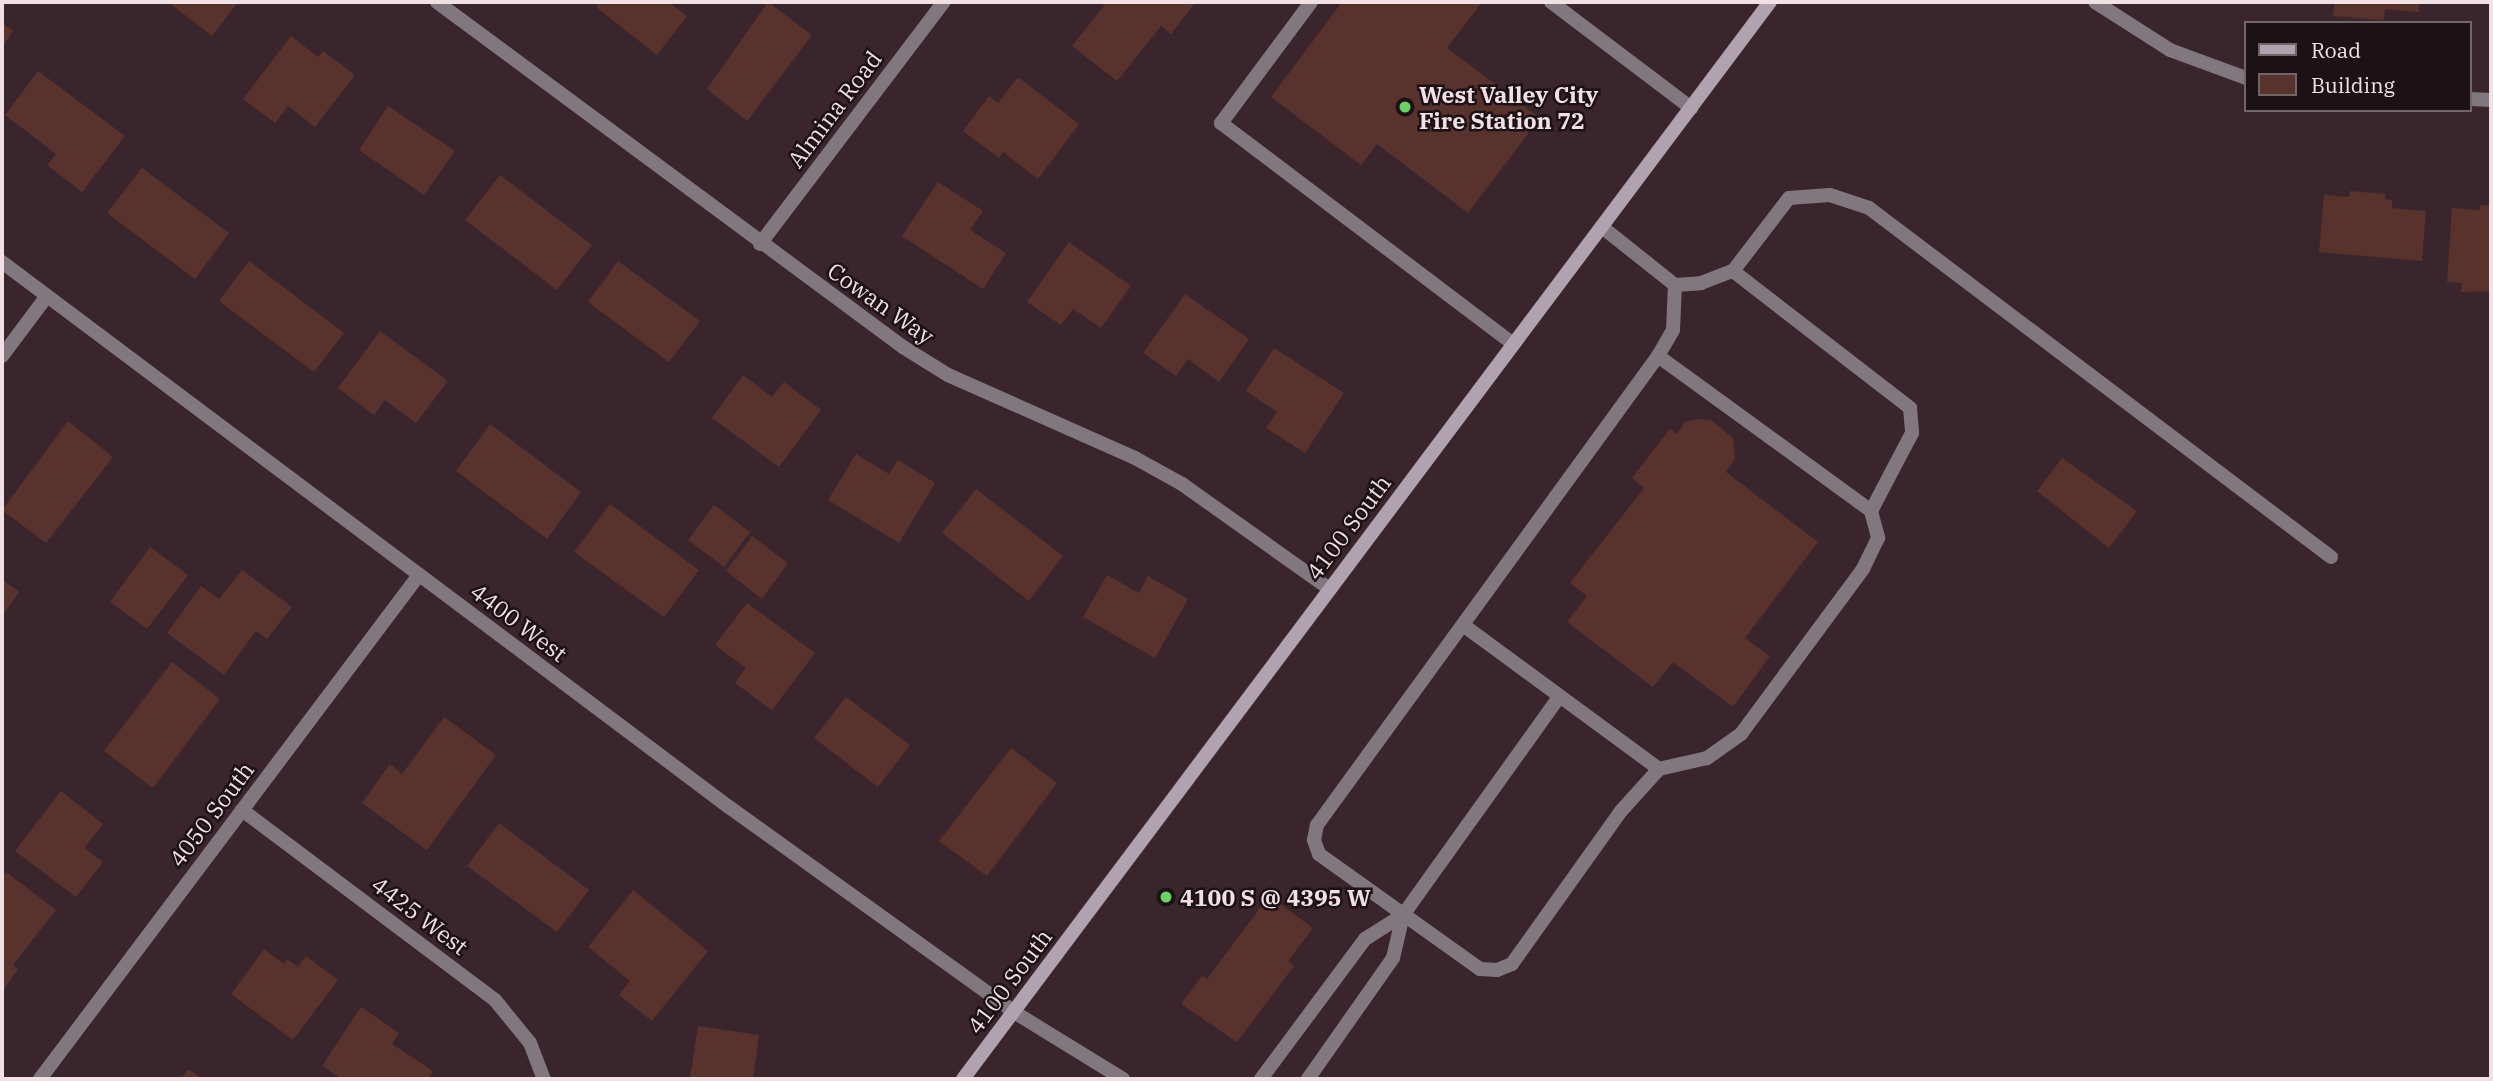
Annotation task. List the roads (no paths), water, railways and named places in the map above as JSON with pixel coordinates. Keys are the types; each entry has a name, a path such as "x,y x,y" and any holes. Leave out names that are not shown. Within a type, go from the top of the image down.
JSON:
{"main road":[{"name":"4100 South","path":"964,1079 1770,2"}],"street":[{"name":"Cowan Way","path":"437,2 760,244 914,354 997,398 1135,458 1181,484 1330,589"},
{"name":"Almina Road","path":"760,244 944,2"},
{"path":"1311,2 1221,123 1513,344"},
{"path":"1550,2 1691,108"},
{"path":"2095,2 2170,50 2244,77"},
{"path":"2472,99 2491,100"},
{"path":"1602,227 1675,285 1701,283 1733,271 1789,198 1830,195 1869,208 2331,557"},
{"name":"4400 West","path":"2,262 750,823 1014,1012 1123,1079"},
{"path":"1733,271 1910,408 1912,433 1871,510"},
{"path":"1658,356 1871,510 1878,538 1863,569 1741,734 1707,758 1659,769 1621,811 1512,964 1497,970 1480,969 1319,854 1314,840 1317,825 1658,356 1673,330 1675,285"},
{"path":"2,356 47,296"},
{"name":"4050 South","path":"40,1079 419,575"},
{"path":"1463,625 1659,769"},
{"path":"1261,1079 1365,940 1403,915 1560,696"},
{"name":"4425 West","path":"242,810 495,1000 530,1043 544,1079"},
{"path":"1308,1079 1394,958 1403,915"}],"place":[{"name":"West Valley City Fire Station 72","path":"1405,107"},
{"name":"4100 S @ 4395 W","path":"1166,897"}]}
